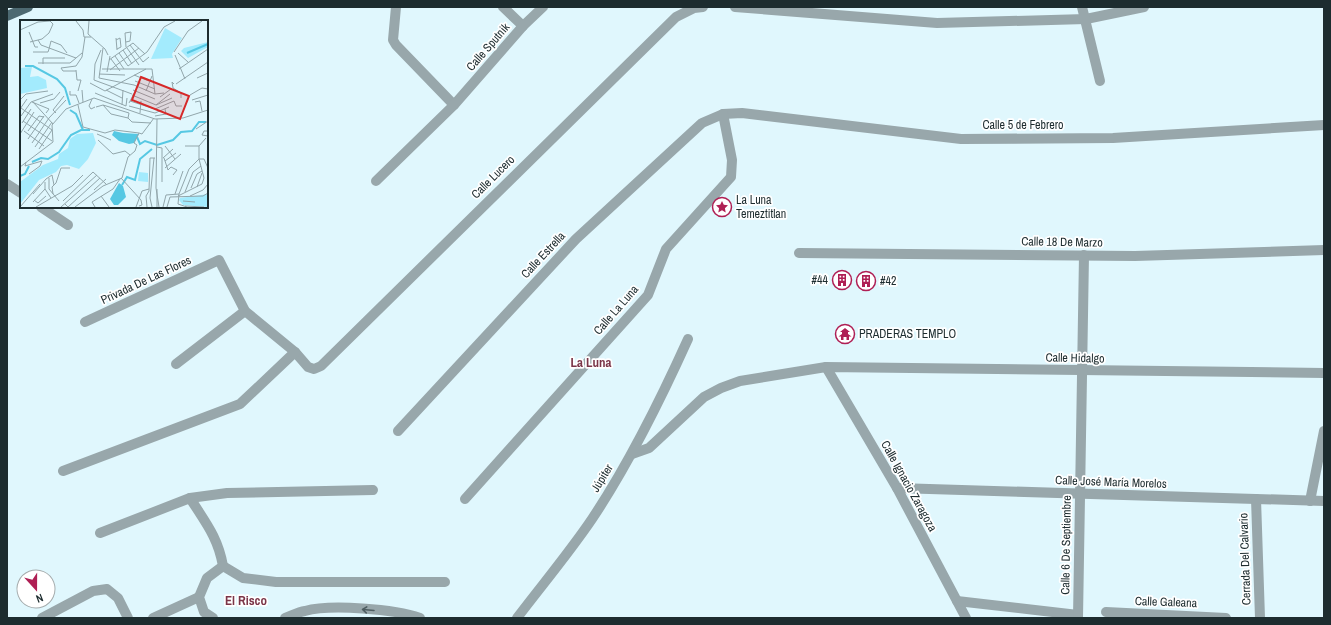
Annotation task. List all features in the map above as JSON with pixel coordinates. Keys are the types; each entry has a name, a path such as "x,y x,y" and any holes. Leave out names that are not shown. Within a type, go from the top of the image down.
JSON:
{"main road":[{"path":"7,16 28,7"}],"street":[{"path":"396,7 394,40 396,45 454,105"},
{"path":"503,7 523,26"},
{"name":"Calle Sputnik","path":"376,181 454,105 523,26 543,7"},
{"path":"734,7 937,23 1086,19 1144,7"},
{"path":"1082,7 1100,81"},
{"name":"Calle Lucero","path":"295,352 308,367 314,369 321,366 676,17 699,8"},
{"name":"Calle 5 de Febrero","path":"723,114 742,113 961,139 1113,138 1324,125"},
{"name":"Calle Estrella","path":"398,431 576,238 702,123 723,114"},
{"name":"Calle La Luna","path":"465,499 648,296 666,249 731,177 732,160 723,114"},
{"path":"7,184 20,192"},
{"path":"42,208 68,225"},
{"name":"Calle 18 De Marzo","path":"799,252 1135,256 1324,250"},
{"name":"Calle 6 De Septiembre","path":"1078,616 1084,255"},
{"name":"Privada De Las Flores","path":"85,322 219,260 245,311"},
{"path":"63,470 240,404 295,352 245,311 176,364"},
{"name":"Júpiter","path":"517,618 592,520 632,454 661,399 688,339"},
{"name":"Calle Hidalgo","path":"632,454 649,448 704,397 721,388 740,381 826,367 1324,373"},
{"name":"Calle Ignacio Zaragoza","path":"826,367 897,488 966,618"},
{"path":"1310,501 1324,431"},
{"name":"Calle José María Morelos","path":"897,488 1324,501"},
{"path":"100,533 190,498 227,493 373,490"},
{"path":"190,498 216,538 220,549 223,566 243,578 276,582 445,582"},
{"name":"Cerrada Del Calvario","path":"1256,499 1260,618"},
{"path":"213,618 204,612 199,597 207,578 223,566"},
{"path":"42,618 93,591 107,589 118,598 128,618"},
{"path":"153,618 199,597"},
{"path":"957,601 1078,616"},
{"path":"284,618 345,607 385,611 420,618"},
{"name":"Calle Galeana","path":"1106,612 1226,618"}],"place":[{"name":"La Luna Temeztitlan","path":"722,207"},
{"name":"#44","path":"842,280"},
{"name":"#42","path":"866,281"},
{"name":"PRADERAS TEMPLO","path":"845,334"}],"district":[{"name":"La Luna","path":"591,362"},
{"name":"El Risco","path":"246,600"}]}
